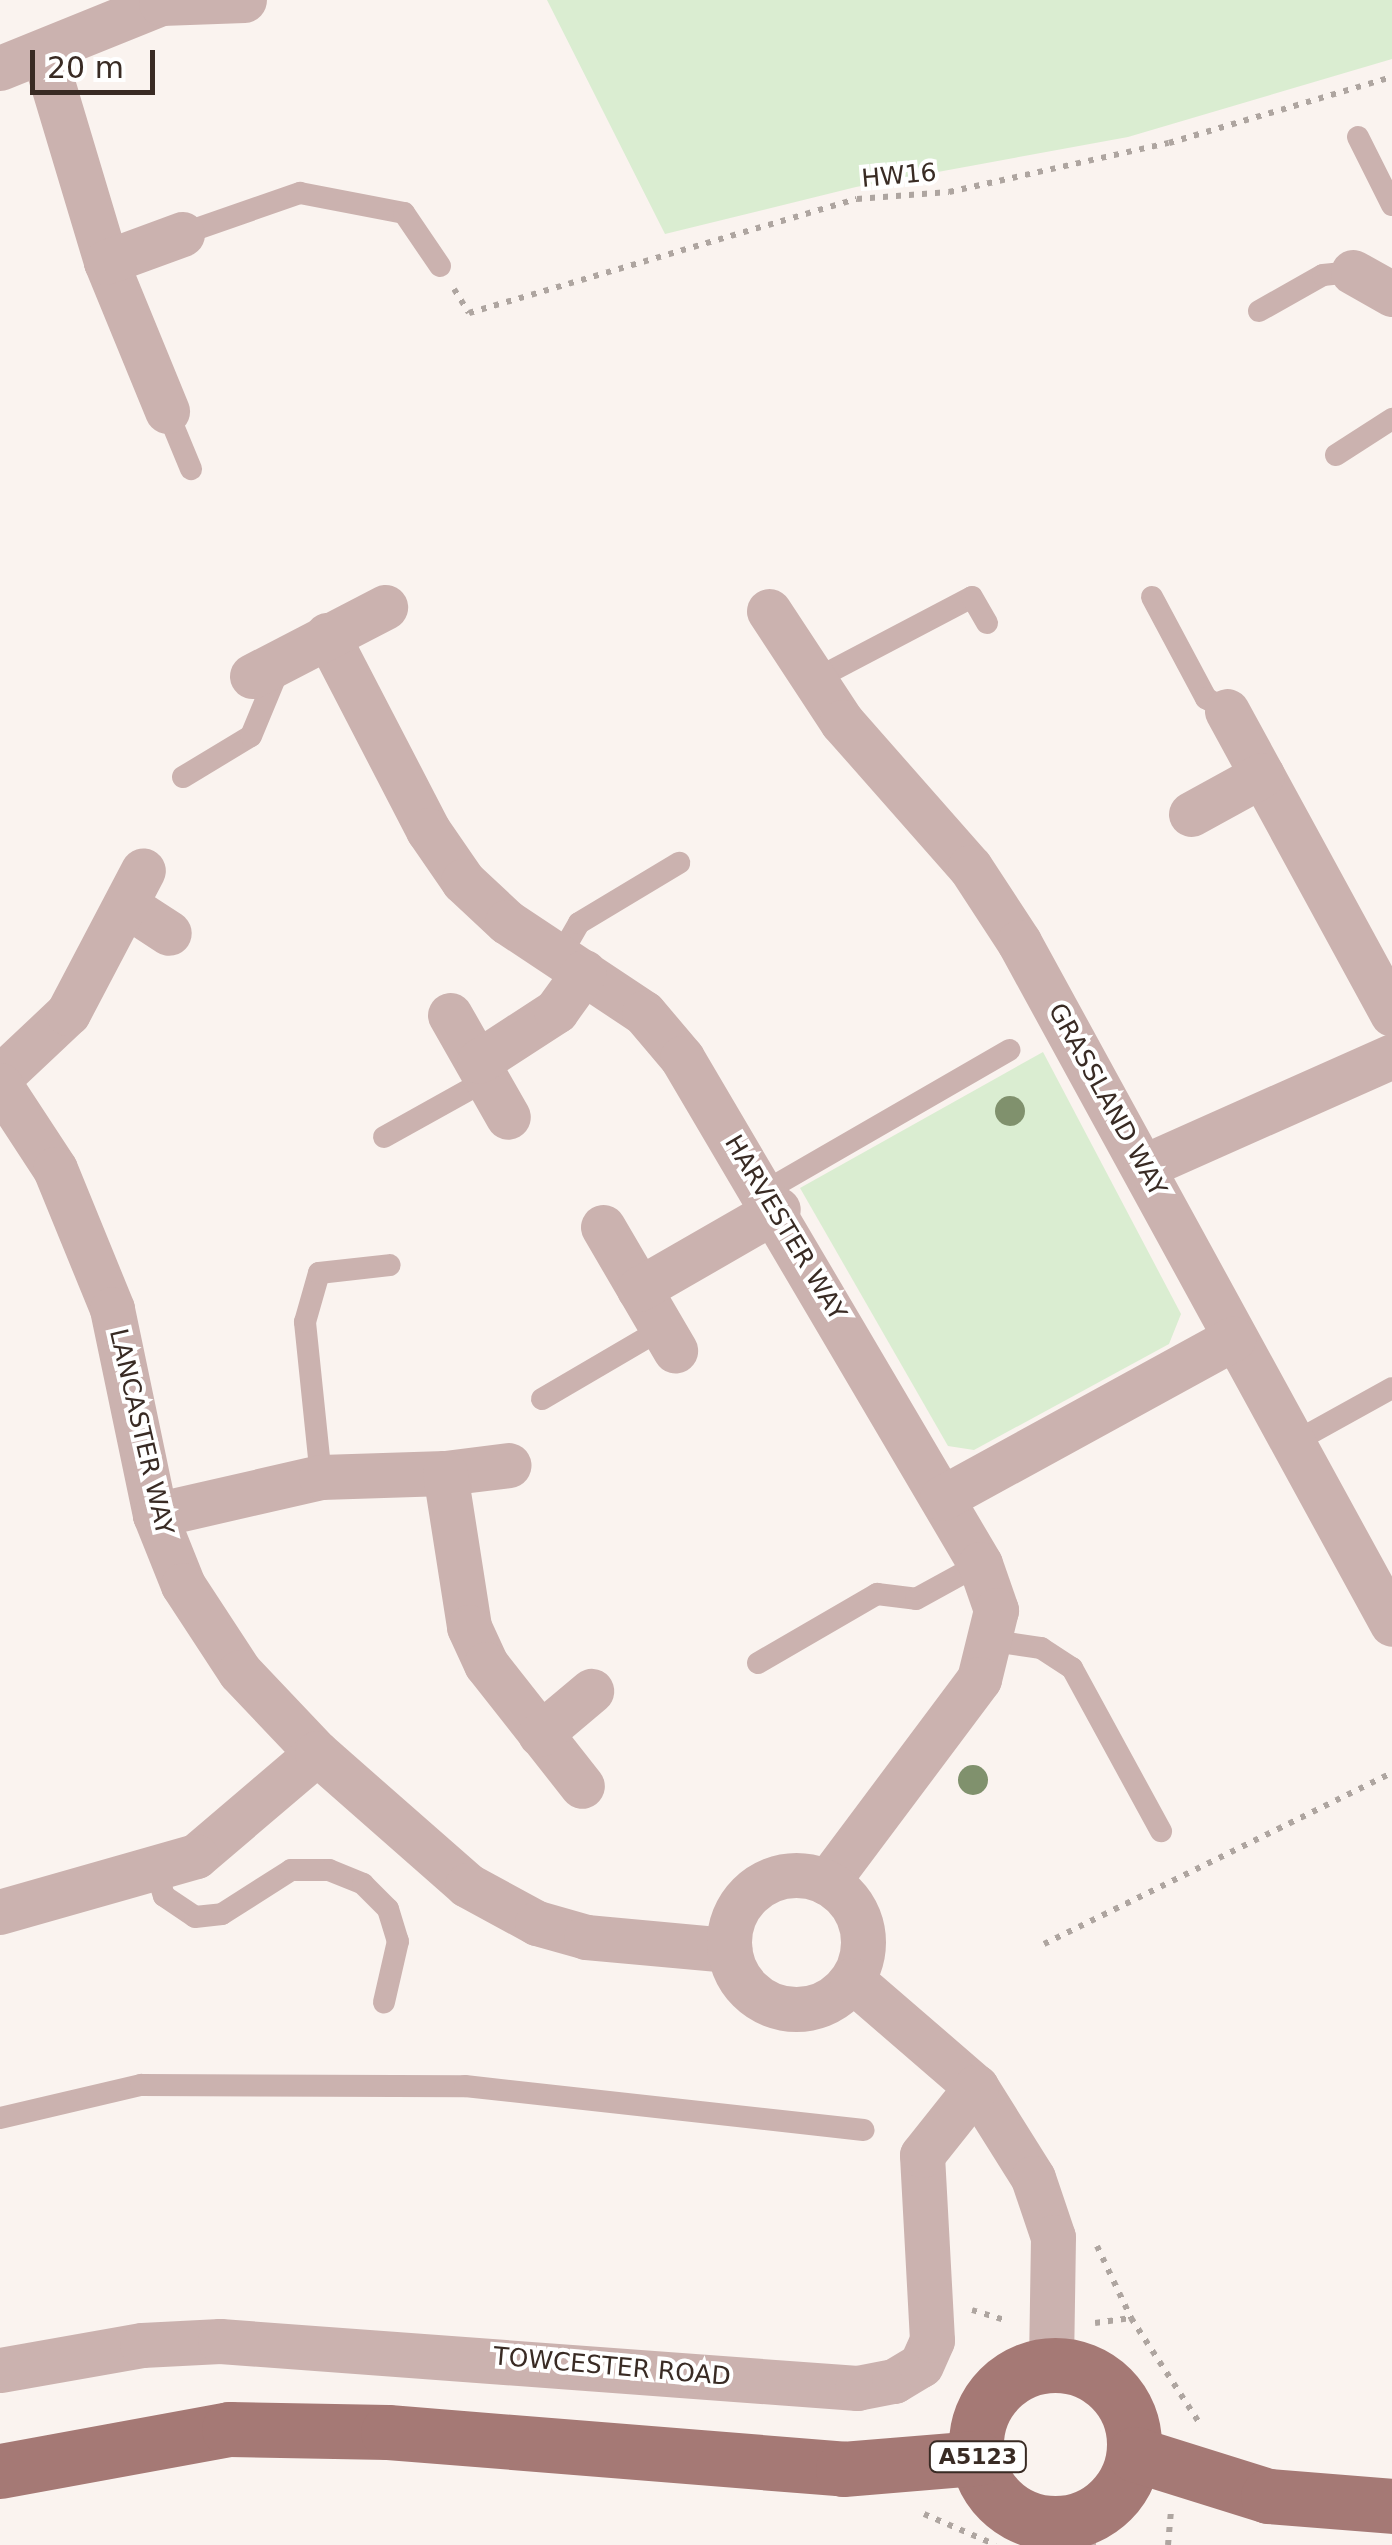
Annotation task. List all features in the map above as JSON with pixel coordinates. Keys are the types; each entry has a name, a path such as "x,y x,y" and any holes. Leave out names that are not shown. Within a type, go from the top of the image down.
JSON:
{"main road":[{"path":"1051,2364 1095,2375 1113,2390 1134,2430 1134,2454 1188,2465 1268,2496 1392,2506"},
{"name":"A5123","path":"1051,2364 994,2393 976,2433 978,2458 1000,2500 1020,2515 1072,2533 1114,2498 1134,2454"},
{"name":"A5123","path":"0,2471 228,2429 388,2432 843,2469 924,2468 978,2458"}],"street":[{"path":"0,68 44,55 161,3 244,0"},
{"path":"44,55 106,262 167,411"},
{"path":"106,262 182,234"},
{"path":"1353,272 1392,294"},
{"path":"267,668 385,606"},
{"name":"GRASSLAND WAY","path":"770,611 814,680 888,779 970,867 1145,1166 1233,1339 1392,1624"},
{"name":"HARVESTER WAY","path":"327,635 428,830 463,881 644,1013 682,1058 772,1200 980,1564 996,1610 994,1641 979,1679 827,1882"},
{"path":"1226,710 1392,1014"},
{"path":"1191,814 1262,775"},
{"path":"0,1077 68,1014 134,888 168,933"},
{"path":"450,1016 491,1086 556,1010 572,964"},
{"path":"1145,1166 1392,1056"},
{"name":"LANCASTER WAY","path":"0,1085 55,1168 112,1308 155,1515 183,1585 219,1640 317,1753 466,1886 538,1923 586,1937 729,1950"},
{"path":"640,1290 772,1200"},
{"path":"603,1228 668,1340"},
{"path":"942,1498 1233,1339"},
{"path":"155,1515 321,1477 445,1473 509,1465"},
{"path":"445,1473 469,1627 540,1734 582,1786"},
{"path":"540,1734 591,1691"},
{"path":"0,1912 76,1885 156,1870 235,1829 317,1753"},
{"path":"780,1876 827,1882 844,1896 864,1937 852,1980 836,1997 791,2010 749,1991 729,1950 730,1925 758,1887 780,1876"},
{"path":"852,1980 976,2087 1033,2178 1053,2237 1051,2364"},
{"name":"TOWCESTER ROAD","path":"0,2370 142,2345 220,2340 857,2388 894,2380 921,2365 932,2340 922,2155 976,2087"}],"lane":[{"path":"1358,137 1392,205"},
{"path":"182,234 300,193 404,213 440,266"},
{"path":"1258,312 1324,275 1353,272"},
{"path":"167,411 191,470"},
{"path":"1336,454 1392,419"},
{"path":"814,680 972,597 987,622"},
{"path":"1152,597 1206,698 1226,710"},
{"path":"183,777 251,736 267,668"},
{"path":"572,964 579,923 680,863"},
{"path":"772,1200 1009,1050"},
{"path":"384,1137 491,1086"},
{"path":"321,1477 304,1322 319,1273 390,1265"},
{"path":"542,1399 668,1340"},
{"path":"1291,1444 1392,1388"},
{"path":"758,1663 877,1594 916,1599 980,1564"},
{"path":"994,1641 1041,1648 1072,1668 1161,1831"},
{"path":"156,1870 164,1896 195,1917 222,1914 291,1870 329,1870 363,1884 388,1909 398,1940 384,2002"},
{"path":"0,2118 141,2085 466,2086 864,2130"}],"path":[{"name":"HW16","path":"440,266 469,314 857,199 949,192 1170,143 1392,77"},
{"path":"1044,1944 1392,1773"},
{"path":"1092,2234 1131,2318 1201,2420 1167,2525 1168,2545"}],"green space":[{"path":"547,0 1392,0 1392,59 1128,137 856,187 665,234"},
{"path":"1043,1052 1181,1314 1169,1344 974,1450 948,1446 800,1188"}]}
